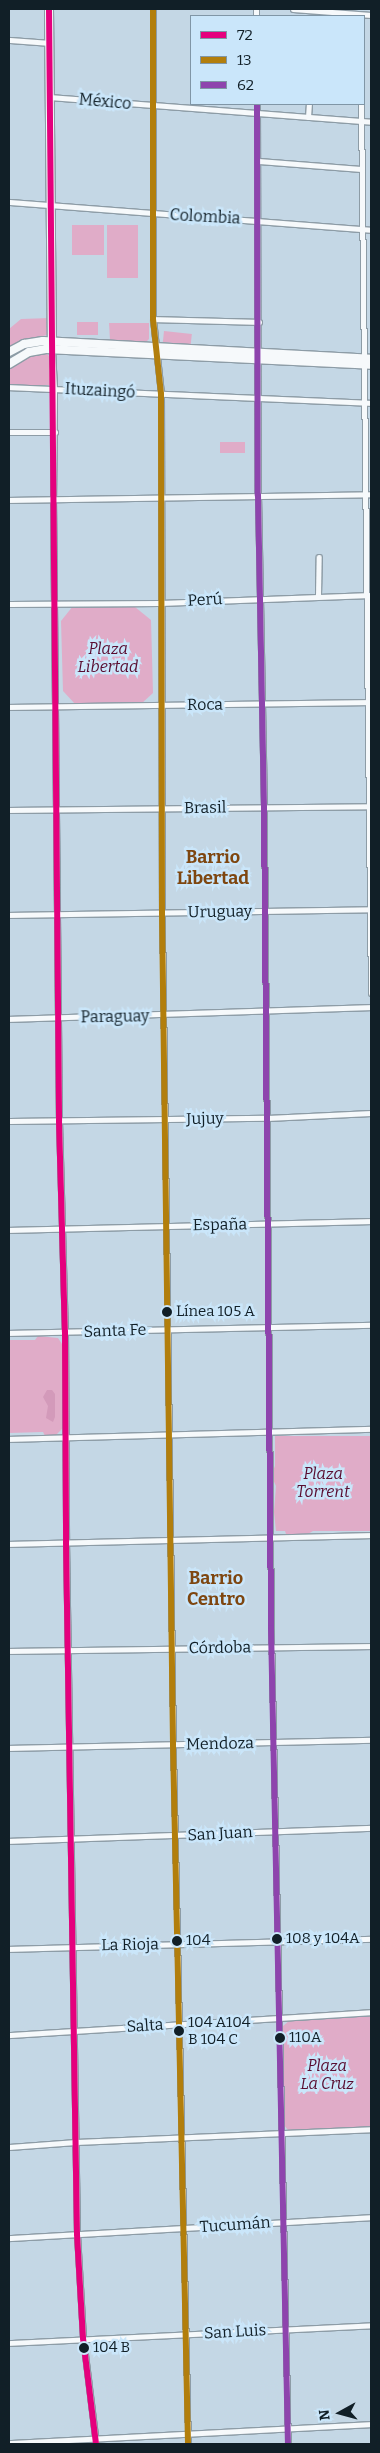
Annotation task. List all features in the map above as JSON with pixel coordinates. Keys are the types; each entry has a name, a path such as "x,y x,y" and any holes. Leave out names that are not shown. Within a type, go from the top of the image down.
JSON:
{"main road":[{"path":"49,9 52,346"},
{"path":"9,352 31,342 52,346 367,362"},
{"path":"9,364 29,352 52,346"}],"street":[{"path":"153,9 153,319 161,394 162,913 172,1540 173,1744 188,2444"},
{"path":"293,9 309,13 359,13 371,15"},
{"path":"9,40 48,43"},
{"name":"México","path":"49,97 154,107 371,122"},
{"path":"257,105 259,220 259,356 257,397 264,807 270,1538 280,2017 284,2329 288,2444"},
{"path":"308,117 309,105"},
{"path":"360,105 368,403 371,993"},
{"path":"258,161 362,169"},
{"name":"Colombia","path":"9,202 371,230"},
{"path":"153,319 259,322"},
{"path":"52,346 55,432 53,500 59,1121 65,1332 66,1542 72,1840 76,2234 83,2338 96,2444"},
{"name":"Ituzaingó","path":"9,387 368,403"},
{"path":"9,432 55,432"},
{"path":"9,500 160,499 258,495 369,494"},
{"path":"318,596 319,557"},
{"name":"Perú","path":"9,604 160,603 369,595"},
{"name":"Roca","path":"9,707 369,702"},
{"name":"Brasil","path":"9,810 370,806"},
{"name":"Uruguay","path":"9,915 370,909"},
{"name":"Paraguay","path":"9,1019 371,1007"},
{"name":"Jujuy","path":"9,1121 267,1118 371,1113"},
{"name":"España","path":"9,1230 371,1221"},
{"name":"Santa Fe","path":"9,1333 371,1325"},
{"path":"9,1439 371,1429"},
{"path":"9,1544 371,1535"},
{"name":"Córdoba","path":"9,1651 371,1646"},
{"name":"Mendoza","path":"9,1748 371,1740"},
{"name":"San Juan","path":"9,1841 175,1837 371,1828"},
{"name":"La Rioja","path":"9,1949 371,1939"},
{"name":"Salta","path":"9,2035 371,2012"},
{"path":"9,2147 76,2142 371,2129"},
{"name":"Tucumán","path":"9,2238 371,2216"},
{"name":"San Luis","path":"9,2343 371,2325"},
{"path":"9,2443 371,2424"}],"green space":[{"path":"72,225 104,225 104,255 72,255"},
{"path":"107,225 138,225 138,278 107,278"},
{"path":"50,318 50,332 48,335 27,339 9,348 9,329 21,319"},
{"path":"77,322 98,322 98,335 77,335"},
{"path":"109,323 149,323 149,339 146,342 110,340"},
{"path":"164,331 192,334 191,345 163,342"},
{"path":"46,353 51,358 50,385 9,386 9,369 24,358"},
{"path":"220,442 245,442 245,453 220,453"},
{"name":"Plaza Libertad","path":"73,606 135,607 151,620 153,693 141,704 76,705 63,691 61,621"},
{"path":"38,1336 58,1338 62,1344 63,1428 55,1436 45,1436 43,1432 9,1433 9,1340 35,1340"},
{"name":"Plaza Torrent","path":"275,1436 370,1436 371,1531 313,1531 306,1535 294,1535 286,1534 285,1531 276,1531 274,1512 276,1486 271,1475 275,1466"},
{"name":"Plaza La Cruz","path":"371,2016 371,2128 288,2130 283,2124 283,2026 289,2021 301,2021 302,2018 313,2020"}],"shaded area":[{"path":"47,1390 52,1390 55,1394 55,1417 53,1422 46,1418 48,1406 43,1397"}],"transit line":[{"name":"72","path":"49,9 59,1121 65,1332 66,1542 77,2234 83,2338 96,2444"},
{"name":"13","path":"153,9 153,319 161,394 162,913 173,1745 188,2444"},
{"name":"62","path":"257,105 258,495 264,807 271,1628 288,2444"}],"place":[{"name":"Línea 105 A","path":"167,1312"},
{"name":"108 y 104A","path":"277,1939"},
{"name":"104","path":"177,1941"},
{"name":"104 A104 B 104 C","path":"179,2031"},
{"name":"110A","path":"280,2038"},
{"name":"104 B","path":"84,2348"}],"district":[{"name":"Barrio Libertad","path":"213,868"},
{"name":"Barrio Centro","path":"216,1589"}]}
